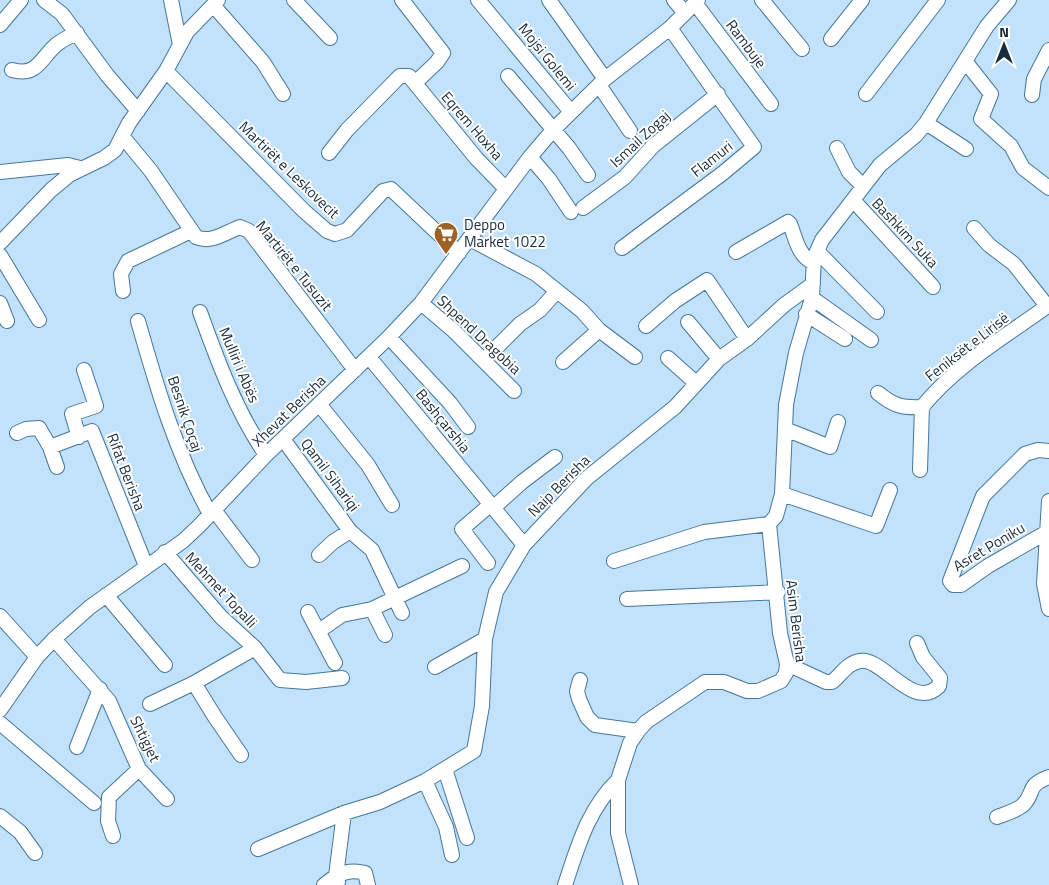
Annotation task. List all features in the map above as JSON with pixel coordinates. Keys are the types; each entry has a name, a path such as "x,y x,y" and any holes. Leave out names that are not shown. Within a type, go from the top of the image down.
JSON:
{"street":[{"path":"0,25 21,0"},
{"path":"44,0 63,7 77,33 107,75 138,111"},
{"path":"170,0 180,44"},
{"path":"294,0 330,38"},
{"path":"329,153 346,130 394,82 409,76 415,83 437,62 443,53 402,0"},
{"name":"Mojsi Golemi","path":"478,0 571,112"},
{"path":"549,0 602,82 630,131"},
{"path":"674,0 693,5"},
{"path":"762,0 802,49"},
{"path":"831,39 862,0"},
{"path":"866,94 938,0"},
{"name":"Bashkim Suka","path":"816,257 825,236 880,165 916,135 926,123 987,26 1009,0"},
{"path":"0,243 51,190 80,168 104,158 114,150 123,137 129,123 166,71 195,21 215,3 263,62 283,94"},
{"name":"Xhevat Berisha","path":"0,710 37,657 54,639 106,595 183,541 266,454 389,337 421,303 530,157 553,130 602,82 670,28 693,5"},
{"name":"Rambuje","path":"693,5 771,104"},
{"name":"Flamuri","path":"622,248 723,173 754,147 670,28"},
{"path":"12,70 23,73 31,71 56,45 77,33"},
{"path":"1032,95 1034,79 1049,50"},
{"path":"965,61 991,94 981,119 1011,146 1023,168 1049,188"},
{"name":"Martirët e Leskovecit","path":"166,71 304,211 327,231 335,234 343,232 383,191 391,189 460,253"},
{"path":"508,76 588,175"},
{"name":"Eqrem Hoxha","path":"415,83 476,158 506,189"},
{"name":"Ismail Zogaj","path":"530,157 577,210 625,177 652,146 718,94"},
{"path":"926,123 966,149"},
{"path":"123,137 151,171 191,230 128,261 121,274 123,291"},
{"path":"837,148 849,172 864,186"},
{"path":"0,172 68,165 80,168"},
{"name":"Bashkim Suka","path":"852,200 933,287"},
{"path":"736,252 788,222 800,252 805,259 816,257"},
{"name":"Martirët e Tusuzit","path":"191,230 196,237 210,240 240,227 245,228 355,370"},
{"path":"974,228 989,245 1014,264 1048,306"},
{"path":"470,239 527,269 582,311 599,330 635,357"},
{"path":"0,255 38,320"},
{"path":"614,561 704,532 769,524 776,516 782,494 786,405 812,291 816,257"},
{"path":"816,257 877,312"},
{"path":"646,326 675,301 707,280 747,339"},
{"path":"484,360 520,324 540,310 557,291"},
{"path":"812,291 871,340"},
{"name":"Naip Berisha","path":"258,849 344,813 380,802 425,781 474,751 482,706 485,639 496,592 524,545 587,478 675,406 718,359 747,339 784,305 812,291"},
{"path":"0,303 7,322"},
{"name":"Shpend Dragobia","path":"421,303 514,390"},
{"name":"Feniksët e Lirisë","path":"922,407 956,374 1048,306"},
{"name":"Mulliri i Abës","path":"200,312 225,380 251,432 266,454"},
{"path":"806,314 845,339"},
{"name":"Besnik Çoçaj","path":"138,321 164,412 180,453 212,512"},
{"path":"688,322 718,359"},
{"path":"564,362 599,330"},
{"path":"389,337 438,390 468,427"},
{"name":"Bashçarshia","path":"369,357 524,545"},
{"path":"668,358 696,383"},
{"path":"50,447 79,436 72,414 96,406 84,370"},
{"path":"878,393 892,404 909,408 922,407 920,470"},
{"path":"319,404 368,465 392,505"},
{"path":"784,429 830,447 838,422"},
{"path":"17,433 26,429 39,428 50,447 57,466"},
{"name":"Rifat Berisha","path":"79,436 92,431 146,566"},
{"name":"Qamil Sihariqi","path":"282,439 350,531 372,550 402,613"},
{"name":"Asret Poniku","path":"1047,532 988,566 961,585 953,585 950,581 983,496 1025,454 1038,450 1049,451"},
{"path":"488,563 462,528 556,457"},
{"path":"782,494 876,526 890,490"},
{"name":"Asret Poniku","path":"1049,501 1044,584 1049,609"},
{"path":"212,512 252,560"},
{"name":"Asim Berisha","path":"631,885 618,833 618,780 630,743 638,731 646,722 705,682 724,682 747,691 758,691 772,687 781,681 786,672 787,664 780,633 778,592 772,564 769,524"},
{"name":"Qamil Sihariqi","path":"320,555 333,542 350,531"},
{"name":"Mehmet Topalli","path":"165,552 221,617 255,648 280,680 306,682 342,678"},
{"path":"319,631 342,615 372,608 462,566"},
{"path":"627,599 778,592"},
{"path":"106,595 165,665"},
{"path":"372,608 385,635"},
{"path":"308,612 335,663"},
{"path":"0,616 37,657"},
{"name":"Shtigjet","path":"54,639 109,701 139,769 166,799"},
{"path":"435,667 485,639"},
{"path":"787,664 826,682 832,682 850,665 861,661 870,663 917,692 930,692 939,686 940,678 923,657 917,643"},
{"name":"Mehmet Topalli","path":"150,704 194,683 255,648"},
{"path":"580,680 577,691 579,699 587,717 595,725 638,731"},
{"path":"194,683 241,755"},
{"path":"77,748 100,689"},
{"path":"0,723 94,803"},
{"path":"113,836 108,821 109,797 139,769"},
{"path":"445,769 467,838"},
{"path":"997,817 1020,807 1034,783 1049,777"},
{"path":"565,885 591,812 603,794 618,780"},
{"path":"425,781 446,827 452,856"},
{"path":"337,880 344,813"},
{"path":"0,816 20,832 35,853"},
{"path":"324,885 337,880 346,871 365,873 368,885"}],"place":[{"name":"Deppo Market 1022","path":"446,255"}]}
